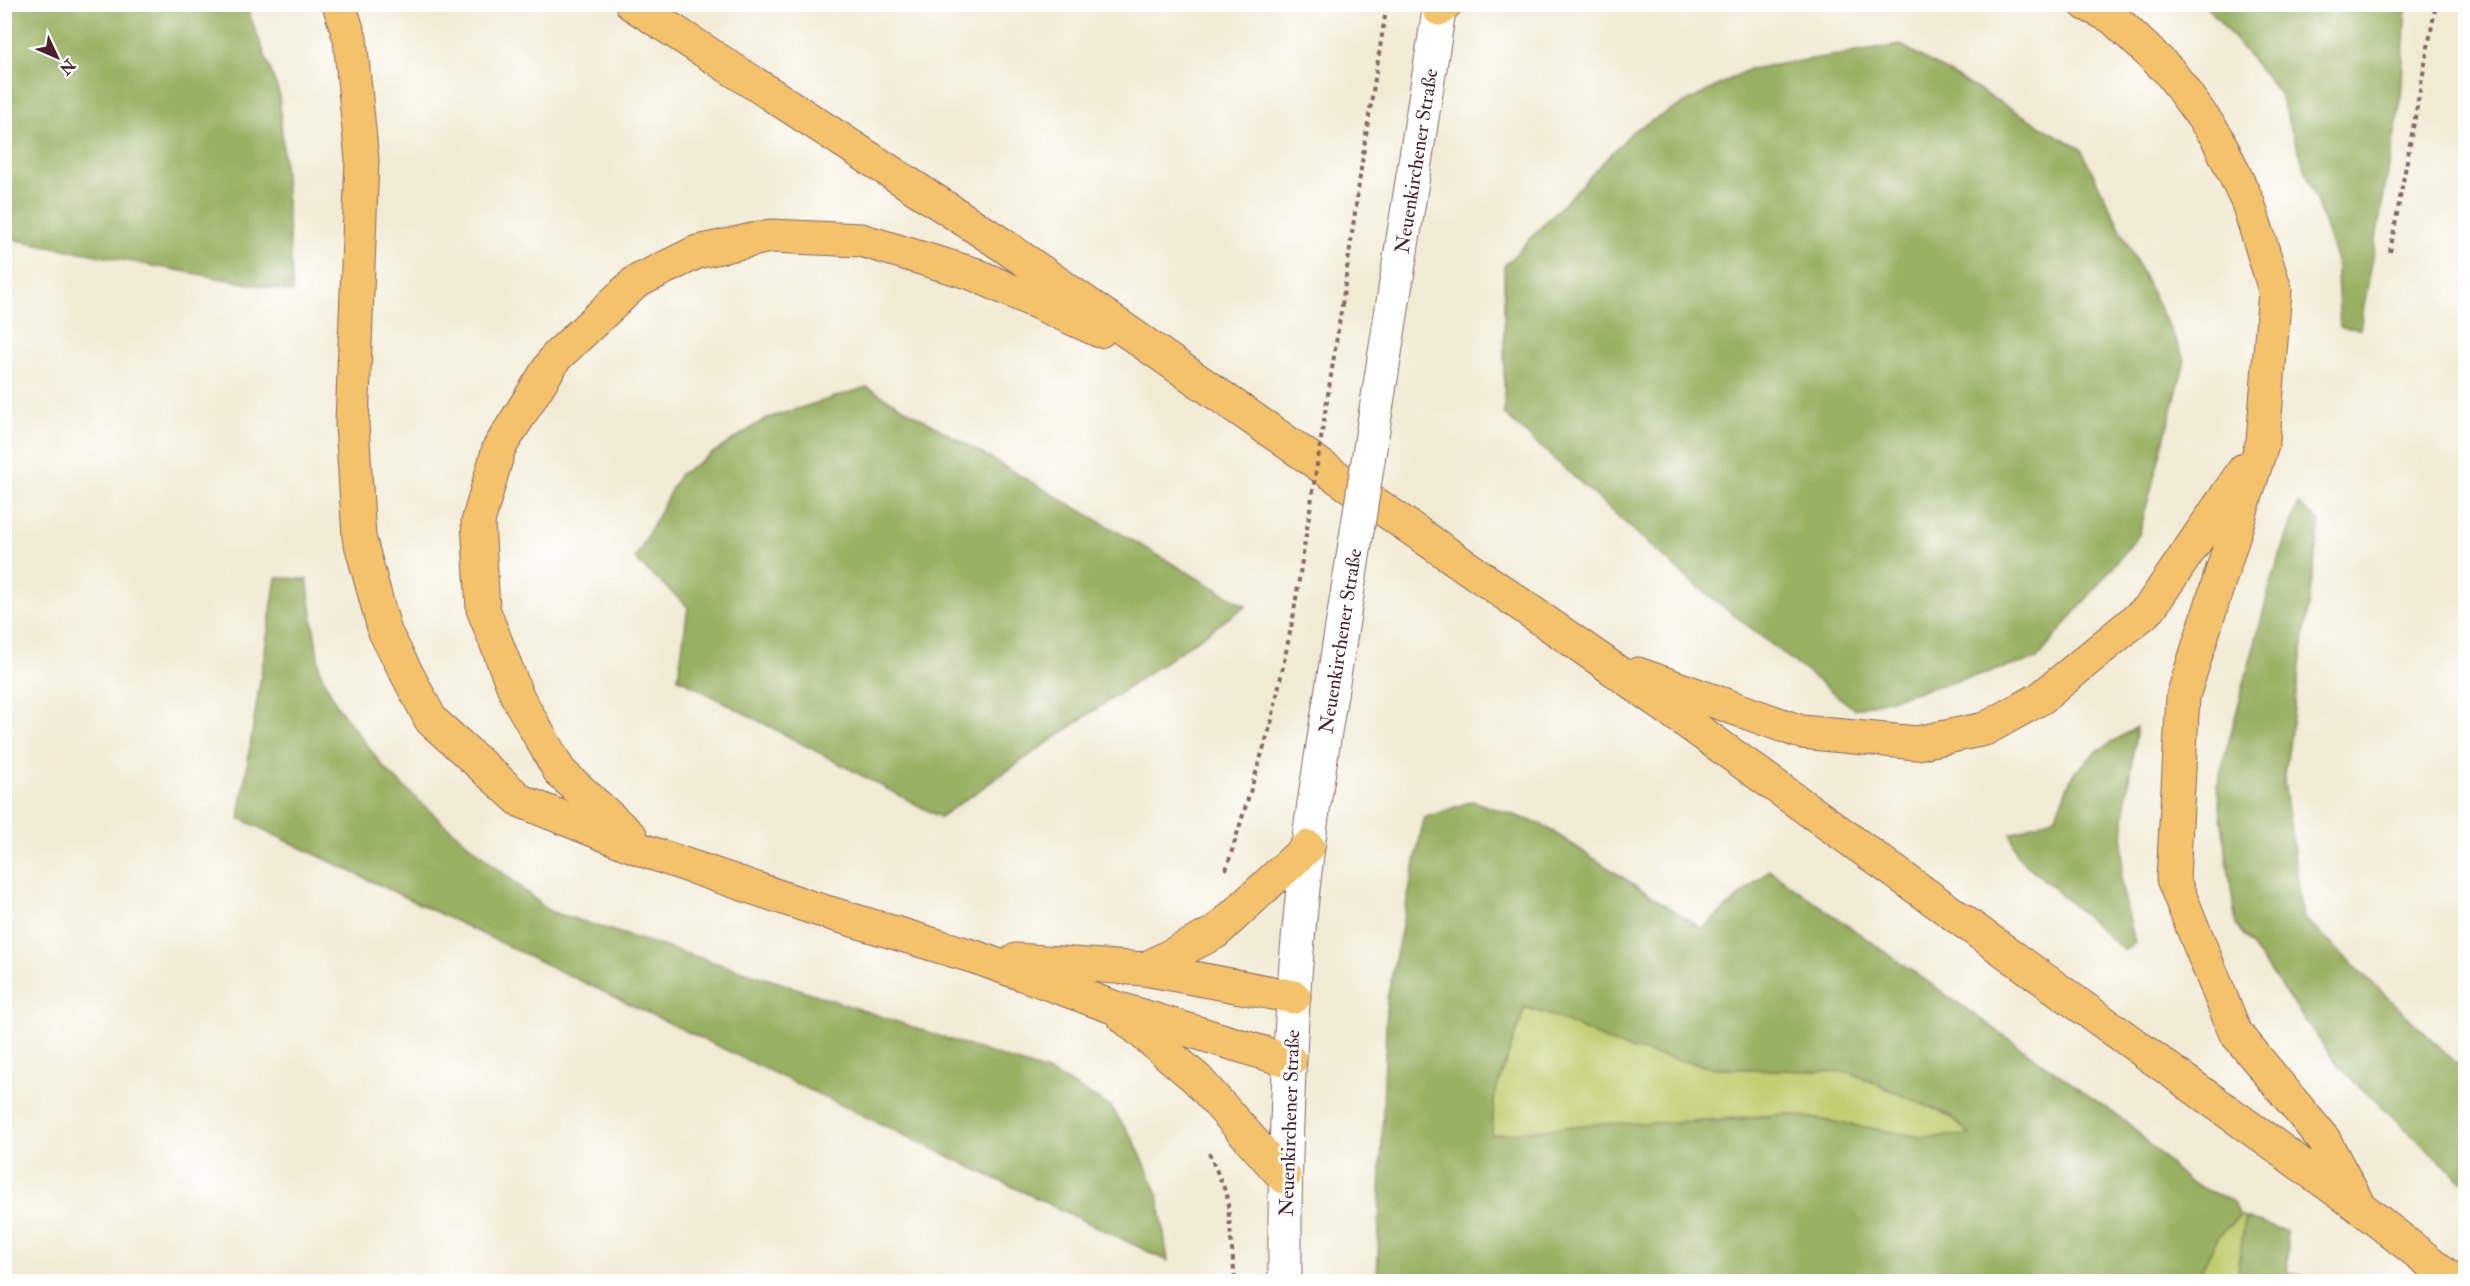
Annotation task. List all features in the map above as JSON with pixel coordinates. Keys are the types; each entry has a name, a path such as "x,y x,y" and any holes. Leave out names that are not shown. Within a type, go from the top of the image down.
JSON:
{"highway":[{"path":"339,4 350,39 362,160 352,424 360,537 385,632 431,720 521,801 648,852 813,908 978,958 1113,1007 1290,1061"},
{"path":"632,4 997,241 1602,661 2360,1207 2455,1281"},
{"path":"2086,4 2112,17 2169,71 2217,137 2248,203 2275,290 2264,441 2183,696 2173,879 2235,1032 2324,1140 2360,1207"},
{"path":"648,852 560,772 517,696 483,609 478,522 499,448 556,357 636,282 697,252 770,236 861,240 974,274 1180,368"},
{"path":"1602,661 1802,732 1917,743 1985,729 2041,698 2149,609 2264,441"},
{"path":"1145,969 1216,932 1308,847"},
{"path":"978,958 1145,969 1293,997"},
{"path":"1113,1007 1197,1079 1284,1177"}],"street":[{"name":"Neuenkirchener Straße","path":"1285,1281 1284,1177 1293,997 1308,847 1442,6"}],"path":[{"path":"1293,618 1388,4"},
{"path":"2390,252 2436,4"}],"green space":[{"path":"4,5 246,5 279,93 293,292 5,238"},
{"path":"2206,5 2406,5 2401,99 2360,329 2340,327 2336,258 2278,91"},
{"path":"1901,45 2081,149 2185,360 2139,535 2037,659 1854,709 1689,580 1504,414 1504,266 1634,130 1749,69"},
{"path":"867,387 1246,606 940,817 678,678 688,607 635,559 679,475 765,419"},
{"path":"2298,504 2320,522 2284,781 2303,917 2465,1071 2465,1184 2340,1068 2236,925 2217,786 2270,586"},
{"path":"276,578 307,579 320,671 337,706 385,769 442,822 549,911 784,984 1053,1074 1110,1106 1134,1140 1158,1194 1168,1261 239,818"},
{"path":"2137,727 2125,805 2121,884 2135,943 2125,951 2018,857 2011,834 2055,817 2073,774 2097,751"},
{"path":"1472,801 1541,824 1702,929 1769,870 2128,1123 2187,1181 2234,1202 2239,1216 2218,1237 2201,1270 2204,1281 1377,1281 1387,999 1424,818","holes":["1525,1007 1553,1016 1622,1047 1713,1068 1849,1072 1952,1117 1970,1135 1922,1137 1788,1114 1719,1121 1593,1124 1492,1135 1494,1096"]},
{"path":"1525,1007 1713,1068 1849,1072 1952,1117 1971,1136 1922,1137 1788,1114 1492,1135 1494,1096"},
{"path":"2239,1216 2245,1218 2237,1281 2204,1281 2201,1270 2218,1237"},
{"path":"2245,1218 2286,1231 2288,1272 2318,1281 2237,1281"}]}
